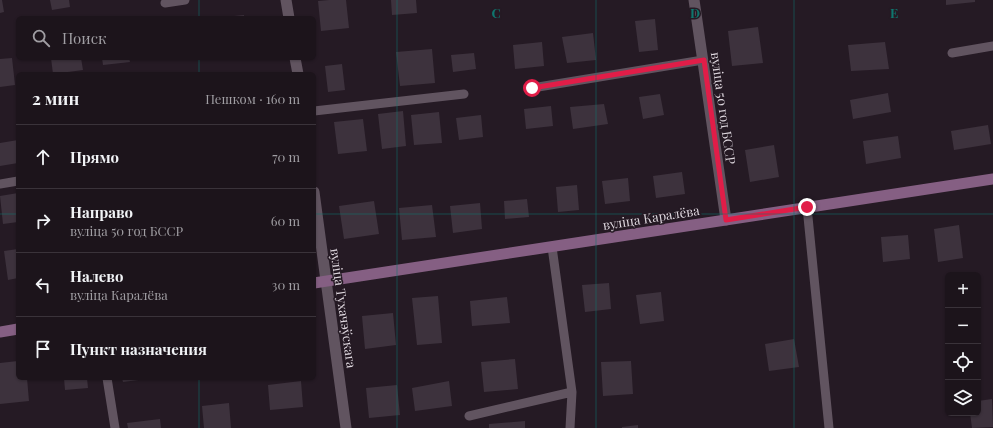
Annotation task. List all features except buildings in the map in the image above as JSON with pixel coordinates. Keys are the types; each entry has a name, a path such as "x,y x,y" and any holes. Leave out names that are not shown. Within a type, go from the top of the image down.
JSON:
{"main road":[{"name":"вуліца Каралёва","path":"316,283 993,179"},
{"path":"0,332 16,329"}],"street":[{"path":"286,0 289,16"},
{"name":"вуліца 50 год БССР","path":"694,0 704,60 726,220"},
{"path":"295,60 298,72"},
{"name":"вуліца Тухачэўскага","path":"316,206 346,428"}],"lane":[{"path":"165,4 185,0"},
{"path":"952,53 993,46"},
{"path":"532,88 704,60"},
{"path":"316,111 464,94"},
{"path":"0,184 16,181"},
{"path":"807,207 829,428"},
{"path":"552,247 572,392 570,428"},
{"path":"107,380 115,428"},
{"path":"469,416 572,392"}],"route":[{"path":"532,88 704,60 726,220 807,207"}]}
